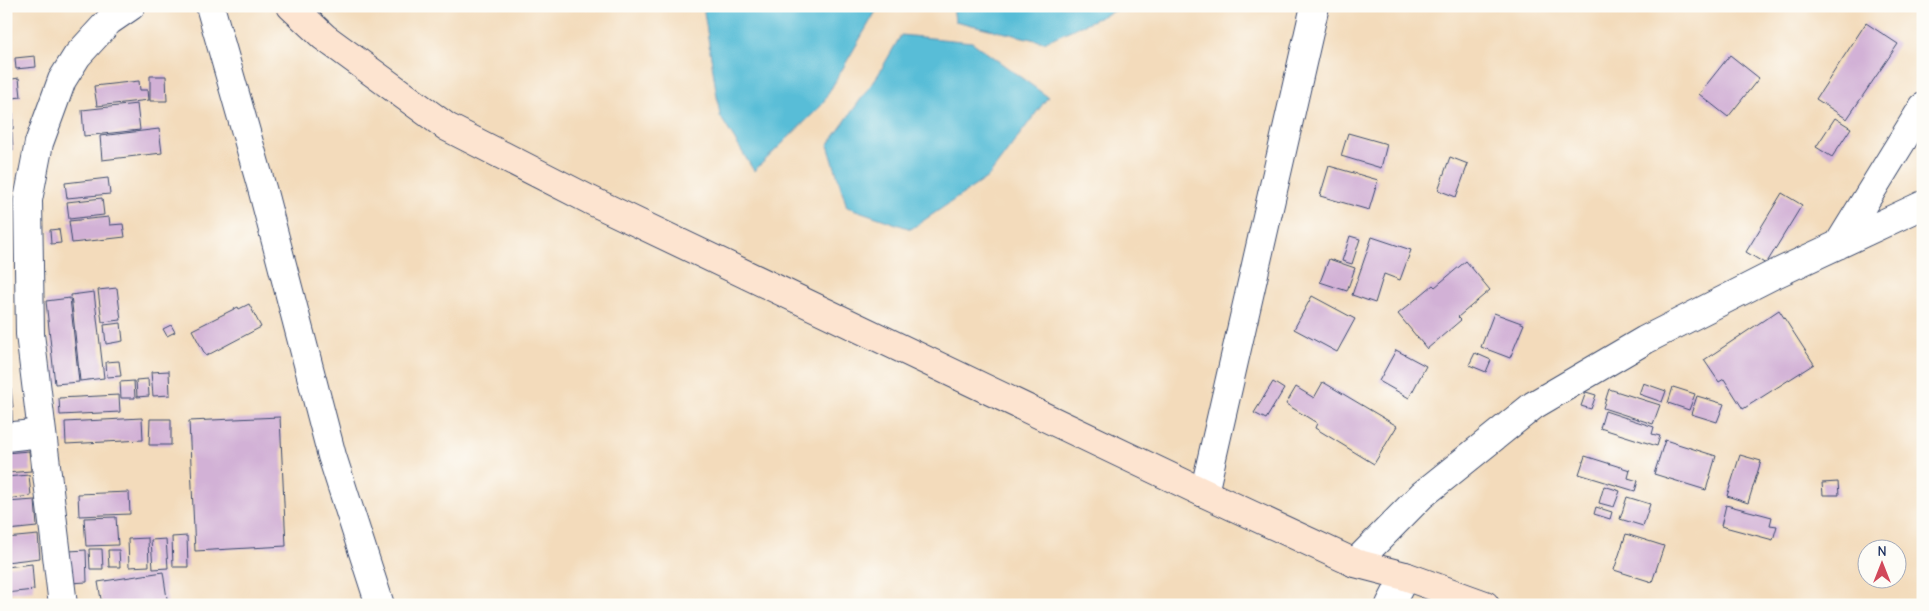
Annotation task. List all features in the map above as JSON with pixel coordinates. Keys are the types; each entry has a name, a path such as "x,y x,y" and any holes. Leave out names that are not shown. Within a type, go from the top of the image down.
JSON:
{"main road":[{"path":"291,6 324,37 447,127 590,200 1355,563 1405,576 1485,605"}],"street":[{"path":"63,605 30,334 28,200 39,143 62,80 77,56 109,21 131,6"},
{"path":"210,6 263,192 332,456 380,605"},
{"path":"1204,493 1316,6"},
{"path":"1838,244 1923,107"},
{"path":"1355,563 1422,495 1534,405 1645,340 1838,244 1923,205"},
{"path":"6,437 41,433"},
{"path":"1390,605 1405,576"}],"water":[{"path":"708,6 879,6 821,106 754,171 720,116 704,12"},
{"path":"953,6 1125,6 1044,42 955,21"},
{"path":"901,35 972,42 1048,97 988,177 911,229 847,207 828,145 878,75"}],"building":[{"path":"1866,23 1898,44 1847,119 1816,99"},
{"path":"6,52 8,52 11,71 6,72"},
{"path":"1730,55 1759,78 1728,117 1699,94"},
{"path":"35,56 36,67 16,69 15,58"},
{"path":"150,76 166,76 167,101 150,101"},
{"path":"19,78 21,97 6,99 6,80"},
{"path":"139,81 140,90 148,90 149,100 97,106 94,86"},
{"path":"137,104 140,130 84,136 82,110"},
{"path":"6,114 13,114 13,129 6,129"},
{"path":"1835,118 1851,128 1832,157 1816,147"},
{"path":"159,129 162,153 102,160 100,136"},
{"path":"6,132 12,132 13,150 6,150"},
{"path":"1348,133 1387,144 1381,168 1341,156"},
{"path":"1450,157 1468,164 1456,197 1438,190"},
{"path":"1329,166 1378,180 1369,210 1320,196"},
{"path":"108,178 110,194 67,198 65,183"},
{"path":"1782,193 1802,205 1766,264 1746,252"},
{"path":"102,198 104,215 69,219 67,202"},
{"path":"109,217 110,225 123,224 125,237 72,243 69,221"},
{"path":"59,229 61,243 51,244 50,230"},
{"path":"1350,236 1360,239 1352,264 1342,261"},
{"path":"1372,237 1411,250 1400,280 1384,274 1375,303 1352,295"},
{"path":"1329,259 1355,268 1347,291 1320,282"},
{"path":"1466,261 1490,290 1458,317 1461,320 1427,349 1398,314"},
{"path":"117,288 121,320 102,322 98,290"},
{"path":"94,292 104,378 80,381 71,295"},
{"path":"1312,296 1355,319 1337,352 1294,329"},
{"path":"70,298 79,382 55,384 46,301"},
{"path":"249,304 261,327 206,356 192,330 238,307 239,309"},
{"path":"1779,310 1814,364 1743,409 1724,379 1719,382 1704,360"},
{"path":"1494,313 1524,324 1510,358 1481,347"},
{"path":"121,323 123,341 106,344 104,325"},
{"path":"171,325 175,332 167,336 163,329"},
{"path":"1396,350 1426,366 1409,398 1379,381"},
{"path":"1475,353 1491,360 1486,372 1469,365"},
{"path":"119,361 121,376 107,377 106,362"},
{"path":"169,371 170,395 153,396 151,372"},
{"path":"148,379 149,396 137,397 136,380"},
{"path":"134,381 135,398 121,398 120,382"},
{"path":"1273,382 1284,389 1266,419 1254,413"},
{"path":"1323,382 1397,426 1374,464 1315,428 1317,423 1286,404 1296,387 1314,398"},
{"path":"1643,383 1666,391 1662,402 1639,394"},
{"path":"1673,387 1695,394 1689,410 1668,403"},
{"path":"11,388 13,407 6,408 6,389"},
{"path":"1609,389 1660,405 1653,424 1603,408"},
{"path":"1586,392 1596,395 1591,409 1581,406"},
{"path":"119,395 120,412 60,415 59,398"},
{"path":"1697,396 1724,404 1717,422 1691,414"},
{"path":"12,410 13,429 6,430 6,411"},
{"path":"1605,411 1654,427 1652,434 1660,436 1657,446 1600,428"},
{"path":"280,417 286,546 195,551 189,421"},
{"path":"142,418 143,440 66,444 65,422"},
{"path":"150,419 171,419 171,445 149,445"},
{"path":"1665,440 1716,456 1706,490 1654,474"},
{"path":"29,451 31,471 6,473 6,453"},
{"path":"1740,455 1761,461 1748,503 1727,496"},
{"path":"1585,456 1630,470 1628,478 1638,481 1635,491 1579,474"},
{"path":"29,475 31,496 6,499 6,477"},
{"path":"1838,482 1839,495 1823,495 1822,483"},
{"path":"1604,486 1620,491 1614,507 1599,503"},
{"path":"129,492 130,514 79,516 78,494"},
{"path":"1627,497 1650,504 1643,526 1620,519"},
{"path":"35,500 37,527 8,530 6,502"},
{"path":"1726,505 1772,517 1770,525 1777,526 1773,540 1721,526"},
{"path":"1596,507 1612,512 1610,519 1594,514"},
{"path":"116,517 118,545 86,546 84,518"},
{"path":"1626,534 1664,546 1652,582 1614,570"},
{"path":"38,535 40,558 6,562 6,538"},
{"path":"187,536 188,567 173,567 172,537"},
{"path":"148,538 149,566 129,567 128,539"},
{"path":"166,539 168,568 153,569 151,540"},
{"path":"89,549 102,549 103,569 90,569"},
{"path":"86,550 87,582 70,583 69,551"},
{"path":"108,550 119,550 120,567 109,567"},
{"path":"32,564 34,590 6,593 6,567"},
{"path":"163,572 168,605 102,605 98,582"}]}
